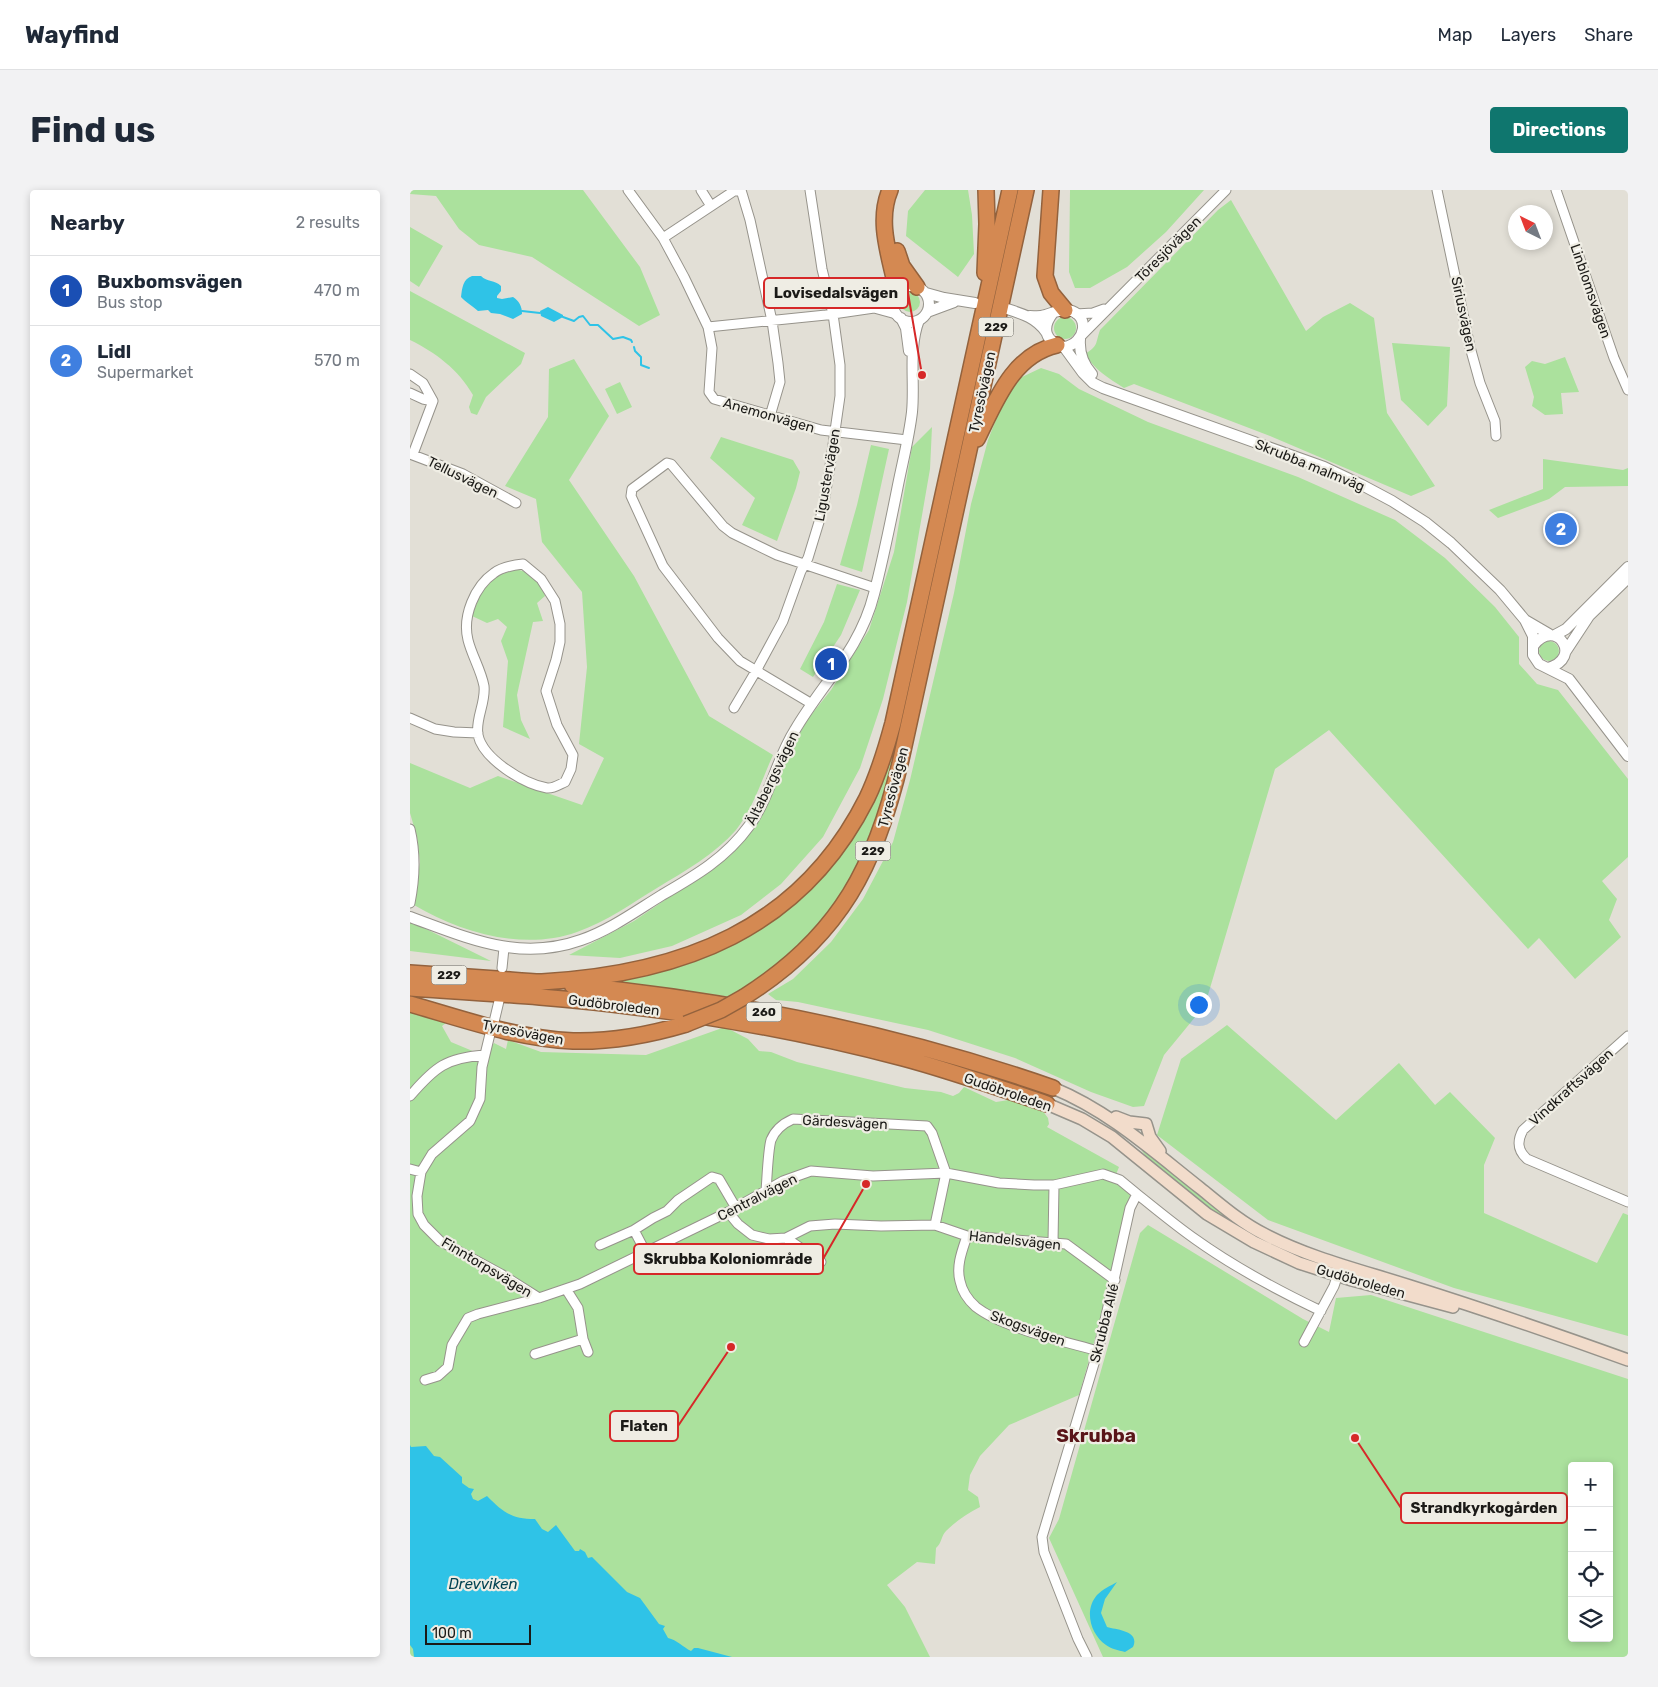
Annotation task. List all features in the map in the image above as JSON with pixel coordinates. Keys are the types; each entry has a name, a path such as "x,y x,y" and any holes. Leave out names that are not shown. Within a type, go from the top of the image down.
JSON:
{"highway":[{"path":"890,190 884,206 884,226 896,294"},
{"path":"901,190 895,201 893,212 892,224 896,246 902,266 922,290"},
{"path":"982,320 987,224 986,190"},
{"name":"Tyresövägen","path":"410,973 541,982 618,973 657,966 710,948 762,920 805,883 841,842 867,797 893,724 1010,190"},
{"name":"Tyresövägen","path":"410,1004 499,1029 536,1037 572,1041 640,1036 686,1024 721,1010 744,997 780,972 816,940 838,913 855,887 875,848 898,773 1026,190"},
{"path":"1051,190 1046,276 1051,293 1065,312"},
{"path":"966,463 997,398 1014,372 1034,354 1046,348 1060,346"},
{"name":"Gudöbroleden","path":"541,982 686,999 812,1021 945,1054 1053,1088"},
{"name":"Gudöbroleden","path":"410,988 550,998 627,1006 769,1028 903,1058 1047,1104"}],"main road":[{"name":"Gudöbroleden","path":"1053,1088 1082,1101 1111,1119 1229,1212 1262,1233 1339,1270 1405,1294 1558,1335 1628,1360"},
{"path":"1082,1101 1129,1122 1146,1124"},
{"name":"Gudöbroleden","path":"1047,1104 1091,1124 1127,1149 1207,1214 1254,1242 1299,1263 1339,1270"},
{"path":"1091,1124 1124,1139 1132,1139 1136,1137 1146,1124"},
{"path":"1146,1124 1153,1142 1172,1166"}],"street":[{"name":"Anemonvägen","path":"628,190 663,238 708,327 712,348 710,395 717,400 803,426 836,432 907,440"},
{"path":"700,190 711,206"},
{"path":"663,238 734,190 741,190 750,220 772,321 780,382 770,416"},
{"name":"Ligustervägen","path":"734,708 783,621 805,565 823,508 836,432 840,396 840,365 834,314 822,269 810,190"},
{"name":"Töresjövägen","path":"1081,337 1109,306 1148,270 1226,190"},
{"name":"Siriusvägen","path":"1437,190 1470,347 1480,383 1495,421 1496,436"},
{"name":"Linblomsvägen","path":"1556,190 1624,371 1628,390"},
{"path":"708,327 874,308 908,286 956,301 975,303"},
{"path":"922,290 929,302 923,316"},
{"path":"896,294 893,307 899,316"},
{"path":"874,308 913,322 956,301"},
{"name":"Töresjövägen","path":"1007,310 1030,316 1044,316 1065,312 1093,313 1109,306"},
{"path":"1030,316 1042,326 1052,342 1060,346 1075,344 1081,337 1083,327 1081,320 1065,312 1046,325 1046,332"},
{"name":"Ältabergsvägen","path":"899,316 908,338 912,374"},
{"name":"Ältabergsvägen","path":"410,918 504,948 535,949 566,945 582,940 615,924 711,865 733,846 751,824 788,741 836,672 856,640 869,612 876,588 907,440 912,410 914,338 923,316"},
{"name":"Skrubba malmväg","path":"1081,337 1080,352 1088,369 1097,379 1113,391"},
{"name":"Skrubba malmväg","path":"1060,346 1083,374 1093,383 1103,388 1324,467 1385,497 1425,522 1451,543 1500,590 1526,620 1533,636 1534,645"},
{"path":"410,374 423,382 433,400"},
{"path":"410,393 423,399 433,400"},
{"path":"411,454 433,400"},
{"name":"Tellusvägen","path":"411,454 463,474 516,503"},
{"path":"812,704 740,661 718,638 663,566 631,496 632,489 667,463 671,464 727,530 765,550 876,588"},
{"path":"523,564 541,579 555,601 560,624 560,642 546,691 556,725 573,755 571,769 565,782 549,788 527,781 501,766 482,747 478,733 485,696 482,680 468,639 468,612 478,590 495,572 513,565 523,564"},
{"path":"1627,573 1566,629 1540,638 1534,645 1533,655 1539,664 1569,679 1628,756"},
{"path":"1548,668 1558,665 1574,636 1589,616 1627,573"},
{"name":"Skrubba malmväg","path":"1526,620 1552,635"},
{"path":"1552,635 1563,641 1569,679"},
{"path":"410,718 434,729 478,733"},
{"path":"410,830 415,865 414,886 410,904"},
{"path":"502,968 504,948"},
{"path":"494,1022 498,1001"},
{"name":"Finntorpsvägen","path":"490,1034 484,1055 480,1099 470,1121 432,1154 421,1172 416,1196 418,1214 424,1225 440,1241 501,1274 539,1298"},
{"name":"Vindkraftsvägen","path":"1628,1036 1523,1130 1518,1140 1520,1151 1527,1160 1628,1202"},
{"path":"410,1096 424,1080 444,1064 457,1058 484,1055"},
{"name":"Gärdesvägen","path":"766,1191 771,1140 784,1123 794,1119 927,1126 932,1134 946,1173"},
{"path":"410,1169 421,1172"},
{"name":"Centralvägen","path":"425,1380 438,1376 448,1367 452,1345 468,1318 580,1284 732,1210 783,1182 811,1172 873,1176 946,1173 999,1184 1054,1185 1103,1174 1120,1180 1138,1194"},
{"path":"935,1224 946,1173"},
{"path":"600,1245 634,1230 667,1212 678,1200 712,1177 719,1179 738,1224 752,1235 769,1239 786,1238 821,1262"},
{"path":"1053,1242 1054,1185"},
{"path":"1138,1194 1194,1238 1250,1274 1321,1311"},
{"name":"Skrubba Allé","path":"1087,1657 1044,1552 1042,1537 1098,1351 1130,1208 1138,1194"},
{"name":"Handelsvägen","path":"786,1238 810,1226 835,1224 881,1226 935,1224 967,1236 1066,1244 1115,1280"},
{"path":"634,1230 646,1253"},
{"name":"Skogsvägen","path":"967,1236 959,1262 960,1281 966,1297 975,1306 990,1316 1016,1326 1098,1351"},
{"path":"1304,1342 1321,1311 1339,1270"},
{"path":"566,1289 578,1308 583,1339 588,1352"},
{"path":"535,1354 583,1339"}],"green space":[{"path":"410,190 583,190 640,267 660,315 639,326 532,257 479,245 459,229 436,196 410,194"},
{"path":"925,190 968,190 972,215 974,254 958,277 906,236 908,211"},
{"path":"1070,190 1204,190 1166,232 1127,267 1090,288 1075,288 1069,272"},
{"path":"1231,200 1306,331 1323,317 1350,303 1374,318 1387,413 1435,486 1411,496 1270,436 1134,384 1124,388 1102,373 1089,360 1085,354 1095,346 1100,330 1218,210"},
{"path":"410,227 443,246 419,287 410,281"},
{"path":"410,291 525,353 521,364 486,397 477,415 471,413 469,407 473,395 454,370 437,356 410,340"},
{"path":"910,292 917,295 920,302 917,309 910,312 903,309 900,302 903,295"},
{"path":"988,315 993,316 902,733 882,809 864,856 840,898 814,931 785,959 731,997 603,980 688,963 723,948 758,929 878,788"},
{"path":"1065,317 1073,320 1076,328 1073,336 1065,339 1057,336 1054,328 1057,320"},
{"path":"1392,343 1450,347 1447,406 1428,426 1401,400"},
{"path":"1565,357 1579,392 1561,393 1563,414 1545,415 1532,406 1534,397 1525,367 1532,361 1545,364"},
{"path":"574,359 609,416 569,480 634,576 709,716 773,755 742,822 728,839 699,862 618,912 588,928 557,937 536,940 515,939 472,931 452,924 414,905 420,862 417,837 410,813 410,763 470,788 498,776 582,805 604,758 579,744 587,667 582,592 542,542 536,499 505,486 548,417 549,369"},
{"path":"1041,368 1059,374 1079,389 1148,422 1298,477 1395,520 1445,558 1495,607 1519,637 1519,664 1537,684 1558,690 1628,779 1628,857 1602,881 1617,899 1609,920 1621,937 1575,979 1539,938 1528,949 1329,730 1275,769 1205,1005 1164,1055 1144,1106 1133,1107 1091,1092 1015,1058 928,1030 798,1002 776,1000 768,994 793,979 831,942 863,899 893,842 910,780 954,593 971,504 988,440 1004,399 1022,377"},
{"path":"620,382 632,407 617,414 605,389"},
{"path":"932,427 930,469 907,602 883,699 860,768 823,837 781,884 741,915 672,946 620,958 569,955 634,921 731,855 751,831 807,720 831,690 869,630 894,552 912,447"},
{"path":"721,437 793,460 800,472 777,541 742,525 755,498 710,458"},
{"path":"871,445 889,449 862,572 840,565"},
{"path":"1543,459 1623,470 1628,468 1628,486 1565,487 1549,499 1498,518 1489,510 1543,489"},
{"path":"516,569 529,573 543,589 545,596 537,603 543,621 533,622 517,695 521,720 530,739 503,727 508,661 501,641 507,627 498,619 487,623 472,616 481,592 497,576"},
{"path":"837,584 860,590 841,635 813,677 800,669 824,622"},
{"path":"1545,641 1553,641 1559,647 1559,655 1553,661 1545,661 1539,655 1539,647"},
{"path":"410,923 420,926 491,961 410,951"},
{"path":"410,1011 446,1023 442,1026 451,1042 475,1052 489,1050 494,1043 506,1049 508,1040 541,1052 646,1055 725,1027 748,1039 759,1051 771,1052 797,1062 905,1088 941,1092 953,1096 964,1087 996,1102 1015,1099 1042,1110 1048,1118 1049,1124 1047,1127 1119,1167 1113,1182 1131,1193 1112,1279 1079,1395 1009,1425 980,1456 970,1475 968,1490 978,1497 980,1507 958,1521 944,1533 936,1548 935,1564 917,1562 887,1585 905,1607 930,1657 410,1657"},
{"path":"1227,1025 1336,1120 1399,1063 1435,1105 1450,1092 1495,1138 1484,1165 1484,1213 1597,1263 1623,1213 1628,1215 1628,1336 1454,1288 1268,1220 1157,1135 1181,1059"},
{"path":"1137,1144 1150,1151 1210,1204 1258,1238 1212,1213 1150,1162"},
{"path":"1148,1225 1303,1319 1329,1332 1336,1298 1371,1295 1628,1379 1628,1657 1103,1657 1049,1538 1059,1519 1140,1233"}],"water":[{"path":"472,276 481,276 499,284 501,291 497,298 513,297 520,304 522,314 513,319 491,313 488,310 478,311 461,297 465,282"},
{"path":"548,307 563,315 563,317 554,322 541,316 540,311"},
{"name":"Drevviken","path":"410,1445 411,1447 426,1446 434,1456 440,1457 462,1477 462,1483 474,1489 471,1494 473,1499 478,1501 487,1496 508,1514 520,1518 535,1519 542,1529 548,1532 556,1525 575,1551 580,1549 585,1552 588,1558 592,1557 627,1592 640,1598 659,1624 665,1626 663,1629 668,1638 691,1651 694,1648 698,1648 732,1657 414,1657 413,1649 410,1645"},
{"path":"1117,1582 1105,1599 1101,1613 1107,1627 1131,1634 1134,1642 1133,1647 1125,1652 1110,1648 1100,1640 1093,1628 1090,1615 1093,1601 1097,1595"}],"waterway":[{"path":"522,311 540,313"},
{"path":"563,317 574,321 583,316 590,325 598,325 613,339 623,337 632,342"},
{"path":"634,347 641,357 641,365 649,368"}],"place":[{"name":"Lovisedalsvägen","path":"922,375"},
{"name":"Lidl","path":"1561,529"},
{"name":"Buxbomsvägen","path":"831,664"},
{"name":"Skrubba Koloniområde","path":"866,1184"},
{"name":"Flaten","path":"731,1347"},
{"name":"Strandkyrkogården","path":"1355,1438"}],"district":[{"name":"Skrubba","path":"1096,1435"}]}
